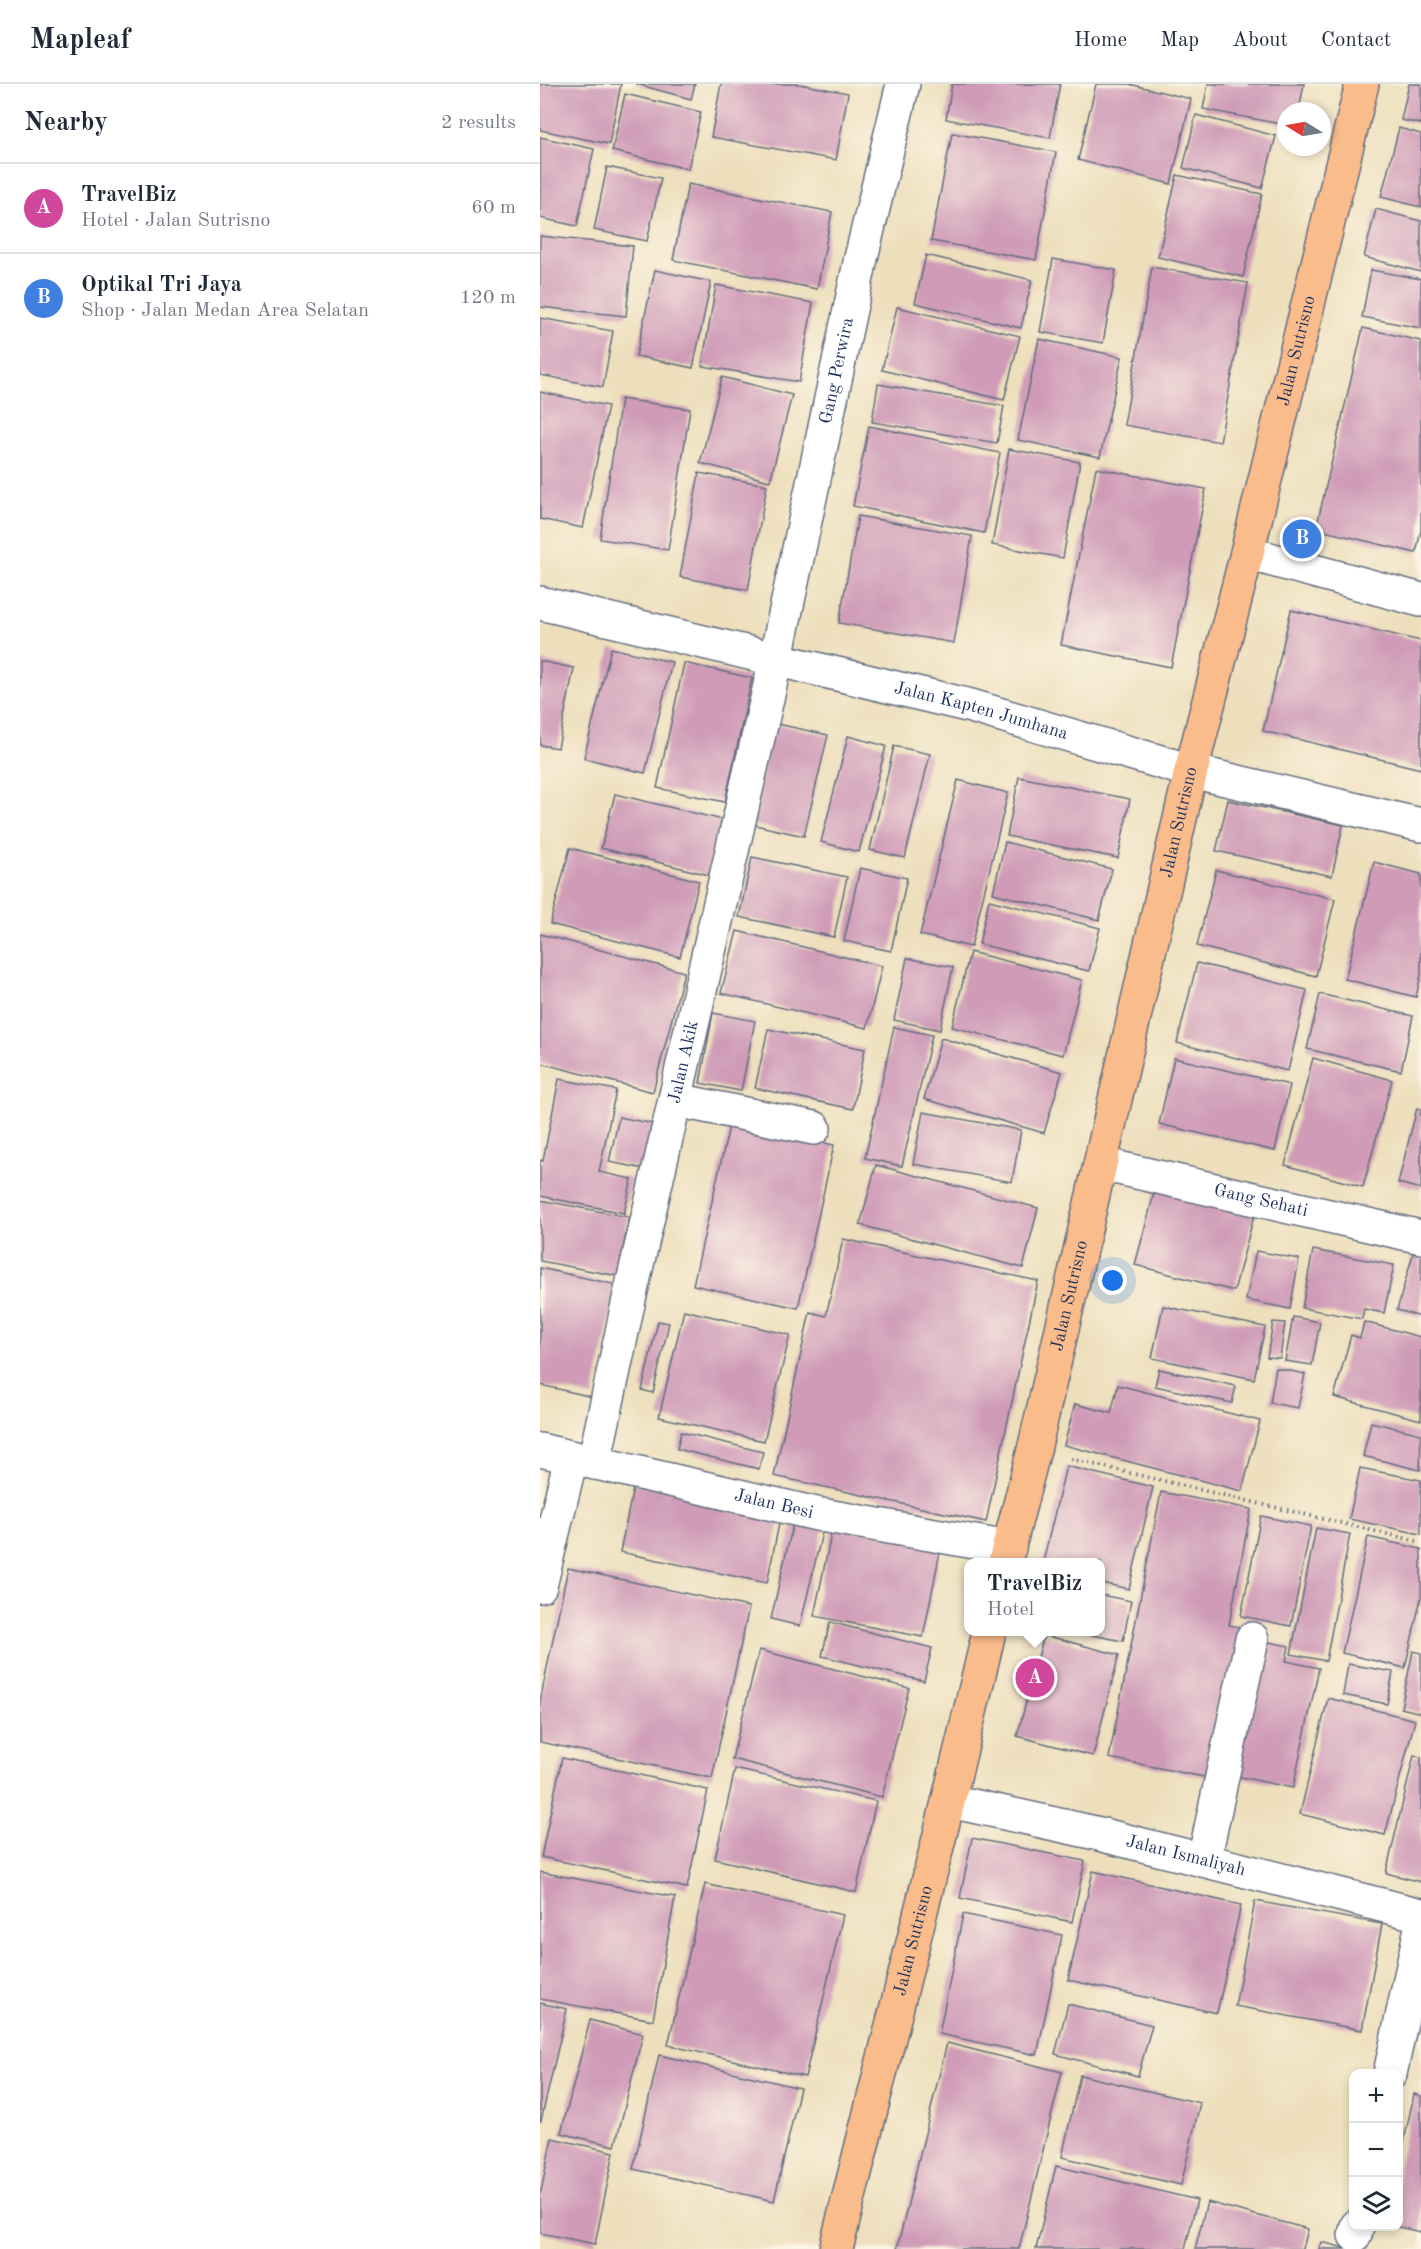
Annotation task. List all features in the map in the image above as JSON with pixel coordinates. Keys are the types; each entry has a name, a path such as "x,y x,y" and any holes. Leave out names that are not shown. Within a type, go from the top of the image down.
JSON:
{"main road":[{"name":"Jalan Sutrisno","path":"1007,1555 1034,1450 1191,771 1362,84"},
{"name":"Jalan Sutrisno","path":"836,2249 914,1935 950,1801 988,1636"}],"street":[{"name":"Gang Perwira","path":"775,660 861,258 903,84"},
{"path":"1247,553 1421,600"},
{"name":"Jalan Kapten Jumhana","path":"540,603 971,706 1191,771 1421,825"},
{"name":"Jalan Akik","path":"540,1586 583,1460 628,1304 775,660"},
{"path":"676,1100 814,1128"},
{"name":"Gang Sehati","path":"1101,1164 1421,1237"},
{"name":"Jalan Besi","path":"540,1450 1007,1555"},
{"path":"1204,1860 1252,1639"},
{"name":"Jalan Ismaliyah","path":"950,1801 1204,1860 1421,1915"},
{"path":"1391,2069 1421,1928"}],"path":[{"path":"1034,1450 1421,1542"}],"building":[{"path":"540,84 621,84 609,144 540,130"},
{"path":"636,84 695,84 691,99"},
{"path":"721,84 799,84 848,93 836,160 711,137"},
{"path":"952,84 1060,84 1050,138 946,119"},
{"path":"1096,84 1129,84 1191,99 1171,184 1078,160"},
{"path":"1208,84 1304,84 1301,102 1277,102 1277,123 1203,109"},
{"path":"1409,84 1421,84 1421,124 1401,120"},
{"path":"625,94 701,112 688,169 612,151"},
{"path":"1196,115 1276,136 1262,188 1183,168"},
{"path":"1399,128 1421,134 1421,207 1381,197"},
{"path":"952,133 1056,152 1036,260 931,241"},
{"path":"540,137 594,149 577,226 540,218"},
{"path":"607,167 661,178 647,241 594,230"},
{"path":"1177,175 1262,194 1243,277 1158,257"},
{"path":"688,184 832,212 817,289 673,260"},
{"path":"1376,209 1421,221 1421,272 1364,257"},
{"path":"540,236 633,246 626,316 540,307"},
{"path":"926,255 1032,280 1021,328 915,303"},
{"path":"1053,259 1116,270 1103,343 1040,332"},
{"path":"1152,267 1248,283 1220,442 1124,425"},
{"path":"655,270 711,282 693,368 636,356"},
{"path":"1371,270 1421,279 1421,328 1362,317"},
{"path":"716,285 813,303 799,382 702,366"},
{"path":"897,307 1020,336 1004,400 882,370"},
{"path":"540,318 613,331 603,387 540,375"},
{"path":"1363,328 1421,341 1421,530 1416,553 1316,529"},
{"path":"1039,339 1122,357 1100,457 1018,440"},
{"path":"722,377 792,395 770,481 700,463"},
{"path":"878,384 1004,406 997,443 872,422"},
{"path":"540,392 608,406 583,528 540,519"},
{"path":"621,399 690,409 668,550 600,539"},
{"path":"869,426 1000,453 984,533 853,506"},
{"path":"1009,449 1080,462 1063,558 992,545"},
{"path":"1096,468 1206,489 1171,667 1061,645"},
{"path":"699,473 767,485 748,590 680,577"},
{"path":"858,516 972,536 954,643 839,623"},
{"path":"1291,610 1421,641 1421,769 1263,731"},
{"path":"611,648 672,662 645,773 584,758"},
{"path":"540,661 574,668 558,748 540,745"},
{"path":"684,663 752,678 725,802 657,788"},
{"path":"773,723 828,735 804,836 751,824"},
{"path":"848,736 886,746 859,852 821,842"},
{"path":"894,746 930,754 905,858 870,850"},
{"path":"1019,777 1130,799 1118,858 1007,836"},
{"path":"958,780 1008,793 971,947 920,935"},
{"path":"615,794 723,820 709,875 601,848"},
{"path":"1228,800 1343,825 1332,876 1216,851"},
{"path":"1005,842 1112,869 1099,920 993,893"},
{"path":"570,848 699,881 680,957 550,924"},
{"path":"752,857 847,877 834,937 739,917"},
{"path":"1374,862 1421,874 1421,975 1416,997 1345,979"},
{"path":"860,868 907,878 891,951 844,941"},
{"path":"1216,870 1335,899 1316,976 1197,946"},
{"path":"989,900 1100,928 1089,971 979,944"},
{"path":"737,931 882,966 867,1028 721,993"},
{"path":"540,934 684,972 653,1092 540,1063"},
{"path":"970,952 1082,980 1063,1055 952,1027"},
{"path":"907,958 953,967 940,1030 894,1020"},
{"path":"1197,963 1307,990 1288,1071 1177,1043"},
{"path":"1320,994 1413,1016 1401,1071 1307,1049"},
{"path":"713,1013 755,1021 741,1091 700,1083"},
{"path":"894,1027 932,1035 902,1166 865,1158"},
{"path":"768,1029 865,1049 853,1109 755,1088"},
{"path":"941,1038 1062,1072 1044,1133 924,1099"},
{"path":"1174,1058 1290,1085 1275,1151 1159,1124"},
{"path":"1313,1058 1392,1080 1363,1187 1285,1165"},
{"path":"559,1079 616,1090 599,1172 632,1179 624,1213 540,1196 540,1160 543,1161"},
{"path":"1417,1108 1421,1109 1421,1189 1398,1183"},
{"path":"923,1112 1021,1130 1012,1182 913,1164"},
{"path":"619,1117 659,1125 650,1170 609,1162"},
{"path":"730,1122 834,1145 798,1308 693,1285"},
{"path":"876,1165 1038,1208 1023,1268 860,1225"},
{"path":"1156,1186 1255,1212 1234,1291 1135,1265"},
{"path":"540,1200 629,1217 618,1276 540,1261"},
{"path":"843,1239 1038,1281 986,1522 774,1476 810,1312 826,1316"},
{"path":"1417,1240 1421,1241 1421,1317 1397,1310"},
{"path":"1313,1250 1394,1265 1384,1313 1364,1309 1362,1319 1302,1308"},
{"path":"1256,1251 1299,1259 1290,1309 1246,1300"},
{"path":"540,1268 617,1285 593,1397 540,1385"},
{"path":"1163,1306 1265,1327 1254,1379 1152,1358"},
{"path":"684,1310 790,1335 764,1441 659,1417"},
{"path":"1293,1317 1320,1322 1312,1365 1285,1361"},
{"path":"658,1321 669,1323 653,1393 642,1390"},
{"path":"1273,1322 1285,1323 1280,1358 1267,1357"},
{"path":"1364,1322 1421,1337 1421,1420 1334,1397 1351,1335 1360,1338"},
{"path":"1276,1368 1305,1374 1298,1408 1270,1403"},
{"path":"1159,1369 1236,1386 1232,1403 1155,1386"},
{"path":"1118,1385 1260,1421 1242,1491 1064,1445 1075,1404 1111,1413"},
{"path":"1371,1422 1421,1434 1420,1470 1363,1456"},
{"path":"681,1432 763,1452 759,1469 677,1449"},
{"path":"1066,1466 1153,1487 1129,1589 1105,1584 1105,1558 1044,1558"},
{"path":"1360,1468 1421,1480 1421,1534 1349,1519"},
{"path":"634,1484 781,1514 767,1583 620,1552"},
{"path":"1161,1492 1251,1509 1229,1625 1249,1629 1219,1780 1109,1758"},
{"path":"1261,1516 1311,1526 1291,1626 1241,1616"},
{"path":"793,1523 823,1529 800,1626 771,1619"},
{"path":"833,1525 941,1547 923,1637 814,1616"},
{"path":"1316,1528 1350,1534 1326,1661 1291,1654"},
{"path":"1368,1537 1421,1549 1421,1598 1405,1668 1342,1653"},
{"path":"568,1568 749,1607 712,1778 540,1742 540,1701"},
{"path":"1105,1596 1131,1601 1123,1641 1097,1636 1105,1636"},
{"path":"830,1622 932,1648 924,1681 822,1656"},
{"path":"1044,1636 1119,1655 1093,1756 1017,1736"},
{"path":"1259,1640 1289,1646 1286,1661 1319,1668 1293,1788 1231,1775"},
{"path":"759,1650 909,1688 882,1797 732,1759"},
{"path":"1413,1651 1421,1653 1421,1713 1401,1708"},
{"path":"1348,1664 1393,1672 1387,1704 1343,1695"},
{"path":"1328,1698 1415,1720 1385,1835 1300,1814"},
{"path":"1414,1755 1421,1757 1421,1882 1386,1873"},
{"path":"562,1758 708,1790 687,1888 541,1857"},
{"path":"735,1769 876,1801 856,1892 715,1859"},
{"path":"972,1838 1085,1861 1072,1922 960,1898"},
{"path":"1093,1871 1241,1905 1217,2013 1068,1980"},
{"path":"540,1872 675,1897 653,2020 540,1999"},
{"path":"705,1884 843,1915 805,2077 668,2045"},
{"path":"1255,1901 1382,1924 1362,2030 1235,2006"},
{"path":"963,1914 1062,1935 1037,2055 939,2034"},
{"path":"540,2003 567,2009 541,2121 540,2121"},
{"path":"1068,2004 1152,2025 1138,2076 1055,2054"},
{"path":"590,2020 643,2034 615,2146 561,2133"},
{"path":"947,2043 1062,2072 1019,2249 897,2249"},
{"path":"659,2055 800,2088 774,2201 633,2169"},
{"path":"1080,2075 1200,2103 1181,2185 1062,2157"},
{"path":"1414,2094 1421,2096 1421,2232 1403,2228 1403,2146"},
{"path":"552,2138 614,2152 595,2244 540,2233 540,2196"},
{"path":"1056,2166 1197,2200 1185,2249 1036,2249"},
{"path":"1207,2202 1308,2229 1303,2249 1195,2249"},
{"path":"1321,2242 1345,2248 1345,2249 1319,2249"}],"place":[{"name":"Optikal Tri Jaya","path":"1302,539"},
{"name":"TravelBiz","path":"1035,1678"}]}
